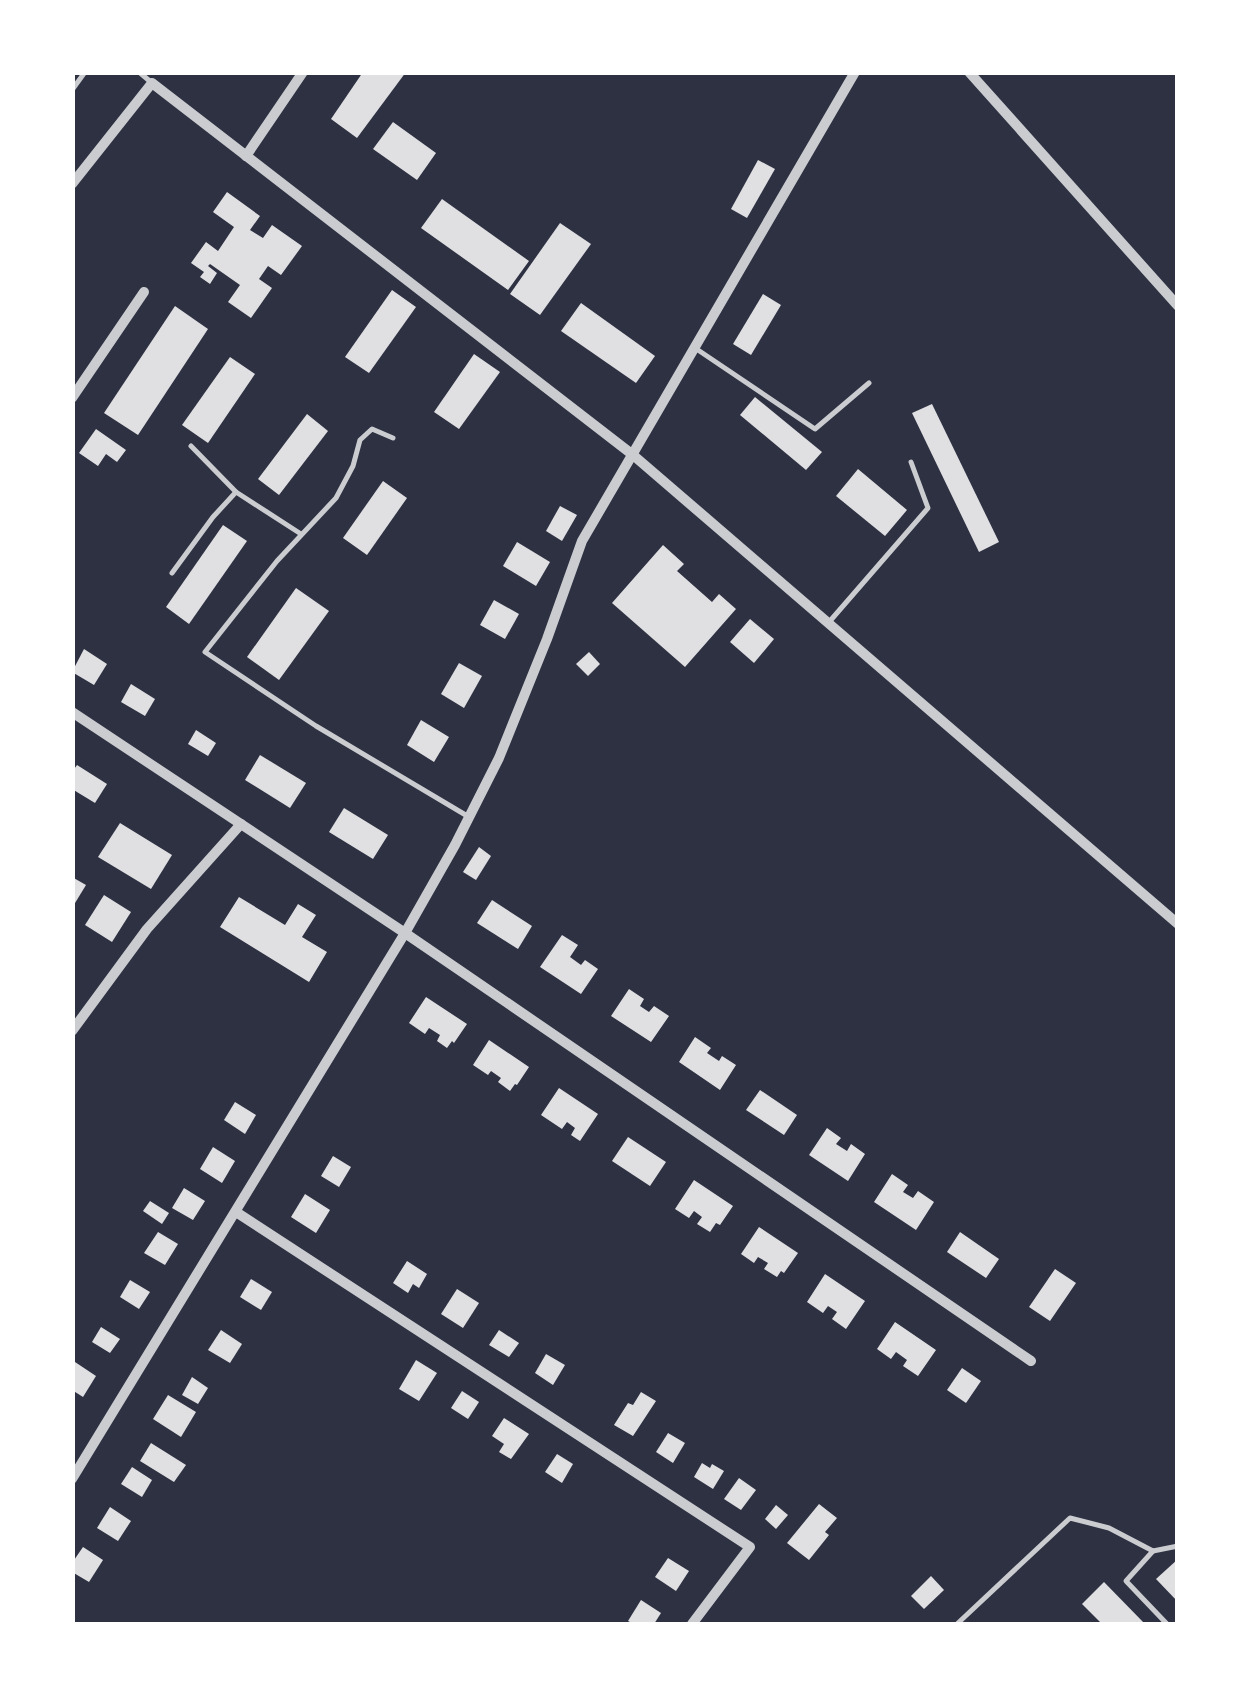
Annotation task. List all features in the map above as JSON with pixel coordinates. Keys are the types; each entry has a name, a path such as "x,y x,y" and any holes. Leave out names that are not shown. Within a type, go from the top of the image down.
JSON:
{"street":[{"path":"246,156 303,72"},
{"path":"72,1478 405,934 506,741 582,540 856,72"},
{"path":"969,72 1178,306"},
{"path":"72,184 152,82 633,455 1178,924"},
{"path":"72,398 144,292"},
{"path":"72,712 1031,1361"},
{"path":"72,1031 147,930 241,824"},
{"path":"236,1212 750,1547 692,1624"}],"lane":[{"path":"72,90 85,72"},
{"path":"139,72 152,82"},
{"path":"694,348 815,429 869,383"},
{"path":"392,438 372,429 360,440 353,466 336,498 301,534 205,652 330,734 468,817"},
{"path":"191,446 236,492 301,534"},
{"path":"828,623 928,508 910,462"},
{"path":"172,573 212,517 236,492"},
{"path":"957,1624 1070,1518 1109,1528 1153,1551"},
{"path":"1167,1624 1126,1580 1153,1551 1178,1546"}],"building":[{"path":"363,72 406,72 357,138 331,119"},
{"path":"393,122 436,153 417,180 373,149"},
{"path":"758,160 775,169 747,218 731,209"},
{"path":"227,192 260,216 250,230 263,238 272,225 302,246 281,275 268,266 259,279 272,288 251,318 228,302 240,285 210,264 217,273 210,284 200,277 204,272 191,263 206,242 218,251 234,227 213,212"},
{"path":"442,199 529,261 508,290 421,228"},
{"path":"560,223 591,244 540,315 510,294"},
{"path":"392,290 416,307 369,373 345,357"},
{"path":"763,294 781,305 751,355 733,344"},
{"path":"581,303 655,356 636,383 561,331"},
{"path":"175,306 208,329 138,435 104,413"},
{"path":"474,354 500,372 459,429 434,412"},
{"path":"230,357 255,374 208,443 182,425"},
{"path":"755,397 822,452 806,470 740,415"},
{"path":"932,404 999,542 979,552 912,413"},
{"path":"307,414 328,431 279,495 258,479"},
{"path":"96,429 126,450 117,462 106,454 98,466 79,453"},
{"path":"858,469 907,510 885,536 836,496"},
{"path":"383,481 407,498 367,555 343,538"},
{"path":"560,506 577,515 562,541 546,531"},
{"path":"223,525 247,541 189,624 166,607"},
{"path":"517,542 550,562 536,586 503,566"},
{"path":"663,545 684,564 677,571 712,602 719,594 736,609 685,667 612,603"},
{"path":"296,588 329,611 279,680 247,657"},
{"path":"494,600 519,614 505,639 480,625"},
{"path":"750,619 774,639 754,663 730,642"},
{"path":"84,649 107,664 94,685 72,672"},
{"path":"589,652 600,664 588,676 576,664"},
{"path":"459,663 482,676 464,708 441,694"},
{"path":"131,684 155,699 145,716 121,702"},
{"path":"421,720 449,737 434,762 407,745"},
{"path":"196,730 216,743 208,756 188,744"},
{"path":"260,755 306,783 290,808 245,780"},
{"path":"77,765 107,784 95,803 72,789 72,772"},
{"path":"344,808 388,835 373,859 329,832"},
{"path":"120,823 172,855 151,889 98,857"},
{"path":"479,847 491,856 476,880 463,872"},
{"path":"72,877 86,885 72,908"},
{"path":"104,895 131,912 112,942 85,925"},
{"path":"239,897 285,925 298,904 316,915 302,937 327,952 309,982 220,927"},
{"path":"492,900 532,926 518,949 477,923"},
{"path":"562,935 578,945 570,957 581,965 585,960 598,969 581,994 540,967"},
{"path":"629,989 644,999 640,1006 649,1012 654,1006 669,1016 651,1042 611,1016"},
{"path":"426,997 467,1024 447,1048 437,1041 440,1035 429,1028 425,1034 409,1023"},
{"path":"695,1037 711,1048 707,1053 736,1065 720,1090 679,1062"},
{"path":"489,1040 529,1067 510,1091 498,1082 501,1078 473,1065"},
{"path":"559,1088 598,1114 580,1141 571,1135 575,1128 567,1122 562,1129 541,1115"},
{"path":"760,1090 797,1115 784,1135 746,1110"},
{"path":"235,1102 256,1115 245,1134 224,1120"},
{"path":"827,1128 841,1138 836,1144 847,1151 851,1144 865,1154 848,1181 809,1155"},
{"path":"628,1137 666,1162 650,1186 612,1161"},
{"path":"213,1147 235,1161 222,1183 200,1169"},
{"path":"333,1156 351,1167 339,1187 321,1176"},
{"path":"892,1174 908,1185 903,1192 913,1198 918,1191 934,1202 916,1230 874,1202"},
{"path":"694,1180 733,1206 710,1232 697,1224 702,1217 694,1211 689,1218 675,1209"},
{"path":"184,1188 205,1201 193,1220 172,1208"},
{"path":"305,1194 330,1210 316,1233 291,1217"},
{"path":"150,1201 169,1213 162,1224 143,1211"},
{"path":"759,1227 798,1253 777,1277 764,1269 768,1263 758,1257 754,1263 741,1254"},
{"path":"158,1232 178,1244 165,1265 144,1253"},
{"path":"960,1232 999,1259 986,1278 947,1252"},
{"path":"407,1261 427,1274 419,1288 413,1284 408,1293 393,1283"},
{"path":"1055,1269 1076,1283 1050,1321 1029,1307"},
{"path":"825,1274 865,1301 846,1329 832,1319 837,1312 828,1306 823,1313 807,1302"},
{"path":"251,1279 272,1292 261,1310 240,1297"},
{"path":"130,1280 150,1292 139,1309 120,1297"},
{"path":"457,1289 479,1303 463,1328 441,1314"},
{"path":"895,1322 936,1350 918,1376 903,1366 907,1360 896,1352 891,1359 877,1349"},
{"path":"101,1327 120,1339 110,1353 92,1342"},
{"path":"221,1330 242,1344 230,1363 208,1350"},
{"path":"499,1330 519,1343 509,1357 489,1345"},
{"path":"546,1354 565,1365 553,1385 535,1373"},
{"path":"416,1360 437,1373 419,1401 399,1389"},
{"path":"75,1362 96,1376 83,1397 72,1390"},
{"path":"962,1368 981,1381 966,1403 947,1390"},
{"path":"192,1377 208,1388 198,1404 182,1395"},
{"path":"462,1391 479,1402 468,1419 451,1408"},
{"path":"641,1392 656,1401 633,1436 614,1425 628,1403 633,1405"},
{"path":"168,1395 196,1412 181,1437 153,1419"},
{"path":"504,1418 529,1434 511,1459 499,1452 504,1444 492,1436"},
{"path":"668,1433 685,1443 673,1463 656,1452"},
{"path":"151,1443 186,1465 174,1482 140,1461"},
{"path":"557,1454 573,1464 562,1483 545,1472"},
{"path":"702,1463 724,1471 713,1489 694,1477"},
{"path":"132,1467 152,1480 142,1497 121,1484"},
{"path":"739,1478 756,1490 741,1510 724,1499"},
{"path":"819,1504 837,1518 809,1560 787,1543"},
{"path":"776,1505 788,1515 776,1529 765,1519"},
{"path":"110,1507 131,1521 118,1541 97,1528"},
{"path":"83,1547 103,1560 89,1582 72,1572 72,1563"},
{"path":"668,1558 689,1571 676,1591 655,1577"},
{"path":"1178,1559 1178,1602 1156,1579"},
{"path":"931,1576 944,1590 924,1609 911,1596"},
{"path":"1104,1582 1145,1624 1102,1624 1082,1604"},
{"path":"641,1600 661,1613 654,1624 628,1621"}]}
